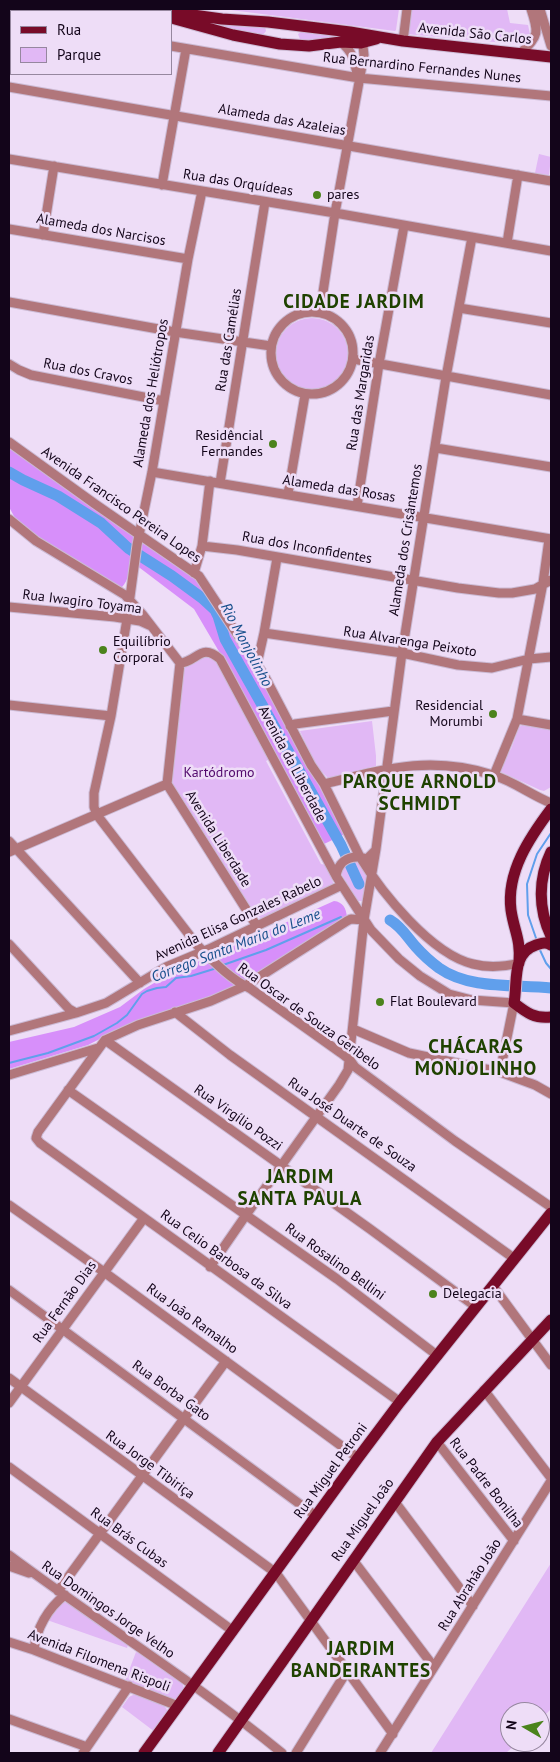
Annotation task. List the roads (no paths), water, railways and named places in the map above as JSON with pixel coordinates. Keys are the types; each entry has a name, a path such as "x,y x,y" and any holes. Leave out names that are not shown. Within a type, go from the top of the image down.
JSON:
{"main road":[{"name":"Avenida São Carlos","path":"172,12 350,32 399,40"},
{"name":"Avenida São Carlos","path":"172,19 233,35 295,45 309,46 368,40 399,40 525,49 551,57"},
{"path":"258,40 268,35 268,22"},
{"path":"295,45 295,36 300,26"},
{"path":"350,32 361,42"},
{"path":"551,809 530,838 520,859 511,889 511,912 519,937 520,949 515,999 531,1016 551,1016"},
{"path":"519,963 522,955 532,946 549,941 541,899 542,878 551,852"},
{"name":"Rua Miguel Petroni","path":"144,1753 400,1402 551,1212"},
{"name":"Rua Miguel João","path":"218,1753 437,1442 551,1320"}],"street":[{"path":"399,40 407,9"},
{"path":"531,9 541,23 551,46"},
{"path":"525,49 535,37 541,23 540,9"},
{"path":"341,42 350,50 353,56 358,78"},
{"path":"320,312 358,78 364,55 361,42"},
{"name":"Rua Bernardino Fernandes Nunes","path":"172,46 358,78 551,96"},
{"path":"162,185 186,48"},
{"name":"Alameda das Azaleias","path":"9,87 551,181"},
{"name":"Rua das Orquídeas","path":"9,159 551,251"},
{"path":"42,235 54,166"},
{"path":"507,244 518,175"},
{"name":"Alameda dos Heliótropos","path":"128,599 152,472 188,259 202,191"},
{"name":"Rua das Camélias","path":"220,482 265,202"},
{"name":"Rua das Margaridas","path":"357,506 379,364 404,226"},
{"name":"Alameda dos Narcisos","path":"9,229 188,259"},
{"name":"Alameda dos Crisântemos","path":"210,1267 348,1070 364,920 376,849 393,711 446,377 472,237"},
{"path":"9,302 176,332 271,346"},
{"path":"459,308 551,324"},
{"path":"307,312 320,312 342,324 349,334 353,346 353,359 349,372 342,383 318,395 305,395 293,390 282,382 275,372 271,359 271,346 276,334 289,319 307,312"},
{"path":"353,359 551,395"},
{"name":"Rua dos Cravos","path":"9,364 31,375 164,401"},
{"path":"288,494 305,395"},
{"name":"Avenida Francisco Pereira Lopes","path":"9,442 194,572 205,583 257,664 283,709 290,726 311,765 324,784 372,876"},
{"path":"436,448 551,467"},
{"name":"Alameda das Rosas","path":"152,472 550,539"},
{"path":"194,572 202,546 210,481"},
{"path":"9,520 9,531"},
{"path":"9,520 36,541 117,589 151,626 180,663"},
{"path":"494,775 517,719 547,581 550,539"},
{"name":"Rua dos Inconfidentes","path":"202,546 238,550 458,588 499,593 535,588 547,581"},
{"path":"257,664 278,558"},
{"path":"97,815 94,807 94,793 111,716 127,619 128,599"},
{"name":"Rua Iwagiro Toyama","path":"9,607 127,619 140,621 151,626"},
{"name":"Rua Alvarenga Peixoto","path":"264,633 402,653 458,665 492,668 529,659 551,657"},
{"name":"Avenida da Liberdade","path":"180,663 201,653 208,652 220,659 342,885 364,920"},
{"name":"Avenida Liberdade","path":"180,663 167,784 256,925"},
{"path":"9,705 111,716"},
{"path":"290,726 393,711"},
{"path":"517,719 551,725"},
{"path":"324,784 386,769 434,764 494,775 551,803"},
{"path":"12,850 167,784"},
{"path":"540,797 551,797"},
{"name":"Rua Oscar de Souza Geribelo","path":"97,815 203,951 229,976 350,1060 356,1067 551,1212"},
{"path":"9,842 12,850 140,983"},
{"path":"336,873 341,863 349,858 360,856 367,859 372,856 376,849"},
{"path":"372,876 416,927 457,958 472,964 492,967 519,963"},
{"name":"Avenida Elisa Gonzales Rabelo","path":"9,1031 106,1003 151,975 342,885"},
{"path":"68,1090 105,1040 138,1025 211,1001 245,986 351,919 364,920 399,959 420,976 449,994 472,1000 515,999 500,1072"},
{"path":"9,944 69,1009 76,1013"},
{"name":"Rua José Duarte de Souza","path":"175,1012 230,1055 515,1259"},
{"path":"353,1029 409,1053 500,1072 535,1085 551,1094"},
{"name":"Rua Virgílio Pozzi","path":"105,1040 476,1307"},
{"path":"9,1075 98,1048"},
{"name":"Rua Celio Barbosa da Silva","path":"68,1090 38,1132 36,1138 40,1143 400,1402"},
{"name":"Rua Rosalino Bellini","path":"68,1090 337,1279 438,1356"},
{"name":"Rua João Ramalho","path":"9,1204 358,1458"},
{"name":"Rua Fernão Dias","path":"9,1403 144,1218"},
{"path":"493,1286 551,1365"},
{"name":"Rua Borba Gato","path":"9,1290 316,1516"},
{"path":"34,1650 36,1639 44,1620 99,1534 226,1361"},
{"name":"Rua Jorge Tibiriça","path":"9,1378 276,1573 393,1734"},
{"path":"484,1390 551,1480"},
{"name":"Rua Padre Bonilha","path":"437,1442 514,1541"},
{"name":"Rua Brás Cubas","path":"9,1467 234,1631"},
{"name":"Rua Abrahão João","path":"380,1753 474,1606 551,1480"},
{"path":"395,1502 474,1606"},
{"name":"Rua Domingos Jorge Velho","path":"9,1555 241,1720 282,1753"},
{"path":"353,1560 434,1667"},
{"path":"9,1566 36,1575"},
{"name":"Avenida Filomena Rispoli","path":"9,1642 178,1706"},
{"path":"296,1753 347,1671"},
{"path":"9,1719 85,1750 129,1686"}],"waterway":[{"name":"Rio Monjolinho","path":"9,472 58,496 101,523 128,548 172,576 215,610 225,639 341,845 359,884"},
{"path":"537,941 528,915 527,884 537,854 551,833"},
{"name":"Córrego Santa Maria do Leme","path":"223,965 266,950 341,917"},
{"name":"Rio Monjolinho","path":"390,920 401,929 427,958 451,975 465,980 494,985 551,988"},
{"path":"539,948 551,969"},
{"name":"Córrego Santa Maria do Leme","path":"9,1063 48,1053 94,1036 127,1015 142,994 147,991 166,987 176,978 191,976 217,968"}],"place":[{"name":"pares","path":"317,195"},
{"name":"Residêncial Fernandes","path":"273,444"},
{"name":"Equilíbrio Corporal","path":"103,650"},
{"name":"Residencial Morumbi","path":"493,714"},
{"name":"Flat Boulevard","path":"380,1002"},
{"name":"Delegacia","path":"433,1294"}],"district":[{"name":"CIDADE JARDIM","path":"354,303"},
{"name":"PARQUE ARNOLD SCHMIDT","path":"420,794"},
{"name":"CHÁCARAS MONJOLINHO","path":"476,1059"},
{"name":"JARDIM SANTA PAULA","path":"300,1189"},
{"name":"JARDIM BANDEIRANTES","path":"361,1661"}],"park label":[{"name":"Kartódromo","path":"219,773"}]}
